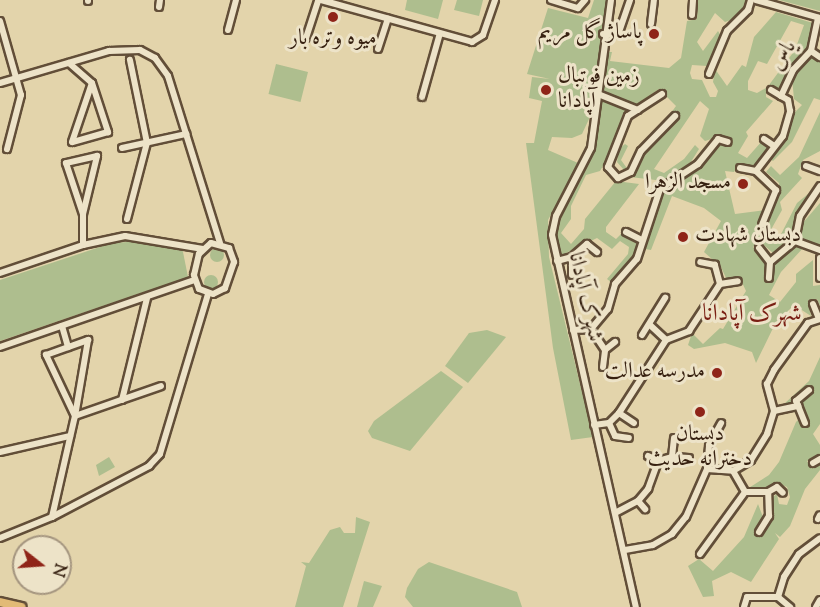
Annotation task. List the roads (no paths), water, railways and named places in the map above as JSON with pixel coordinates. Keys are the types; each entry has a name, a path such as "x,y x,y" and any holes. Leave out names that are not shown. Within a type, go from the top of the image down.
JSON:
{"main road":[{"path":"0,602 21,607"}],"street":[{"path":"228,30 236,0"},
{"path":"306,38 319,0 472,42 483,35 495,0"},
{"path":"553,0 576,7 585,0"},
{"name":"شهرک آپادانا","path":"611,0 603,34 591,148 553,223 557,261 625,550 636,607"},
{"path":"603,34 618,35 630,0"},
{"path":"651,24 654,0"},
{"path":"692,15 693,0"},
{"path":"709,74 727,31 748,10 751,0"},
{"path":"756,0 819,18"},
{"name":"یاس","path":"756,171 773,145 783,136 790,111 788,100 781,96 793,70 812,51 819,18"},
{"path":"378,49 388,19"},
{"path":"0,21 21,94 7,149"},
{"path":"422,97 440,33"},
{"path":"0,83 125,48 140,50 155,58 168,75 220,243 231,252 232,273 222,291 208,294"},
{"path":"812,51 820,57"},
{"path":"127,219 147,143 130,60"},
{"path":"69,63 92,83 108,132 72,142 92,83"},
{"path":"771,90 781,96"},
{"path":"598,94 638,110"},
{"path":"662,94 628,116 608,167 618,177 631,172 641,151 675,116"},
{"path":"122,148 186,134"},
{"path":"573,330 591,329 608,309 615,284 637,259 650,210 664,184 698,164 718,139 728,141"},
{"path":"764,139 773,145"},
{"path":"83,214 66,163 97,156 83,214 83,245"},
{"path":"806,166 820,171"},
{"path":"740,168 756,171 776,190 762,224"},
{"path":"655,182 664,184"},
{"path":"770,262 795,241 800,216 820,186"},
{"path":"626,232 642,240"},
{"path":"0,273 83,245 125,236 203,249 220,243"},
{"path":"795,241 820,250"},
{"path":"557,261 572,257 587,244 597,252"},
{"path":"759,248 770,262 769,278"},
{"path":"203,249 195,264 195,280 208,294"},
{"path":"572,257 572,275"},
{"path":"820,258 820,278"},
{"path":"700,262 715,266 720,284"},
{"path":"0,347 195,280"},
{"path":"594,425 609,423 619,413 666,340 689,331 720,284 738,281"},
{"path":"0,538 52,517 149,466 160,454 208,294"},
{"path":"122,400 147,298"},
{"path":"642,335 665,298"},
{"path":"707,469 733,471 751,460 760,448 774,411 767,384 808,322 820,319 813,304"},
{"path":"650,324 666,340"},
{"path":"62,326 68,346"},
{"path":"591,329 605,350 603,367"},
{"path":"52,517 75,416 88,340 46,355 75,416"},
{"path":"605,350 615,342"},
{"path":"75,416 161,386"},
{"path":"805,423 796,402 809,390"},
{"path":"774,411 798,406"},
{"path":"619,413 634,423"},
{"path":"609,423 615,436 629,438"},
{"path":"625,550 653,545 672,534 686,517 707,469 709,445 721,423"},
{"path":"0,452 70,436"},
{"path":"672,458 674,438"},
{"path":"648,456 658,461 689,458"},
{"path":"813,463 820,459"},
{"path":"615,513 651,491 658,461"},
{"path":"733,471 745,492"},
{"path":"745,492 768,492 777,487 783,493"},
{"path":"700,554 745,492"},
{"path":"759,532 769,516 768,492"},
{"path":"638,501 645,509"},
{"path":"778,597 784,577 799,554 820,538"},
{"path":"744,607 747,597 778,597 790,607"},
{"path":"816,607 820,600"}],"place":[{"name":"میوه وتره بار","path":"333,17"},
{"name":"پاساژ گل مریم","path":"654,34"},
{"name":"زمین فوتبال آپادانا","path":"546,90"},
{"name":"مسجد الزهرا","path":"743,184"},
{"name":"دبستان شهادت","path":"683,237"},
{"name":"مدرسه عدالت","path":"717,373"},
{"name":"دبستان دخترانه حدیث","path":"700,412"}],"district":[{"name":"شهرک آپادانا","path":"752,315"}]}
